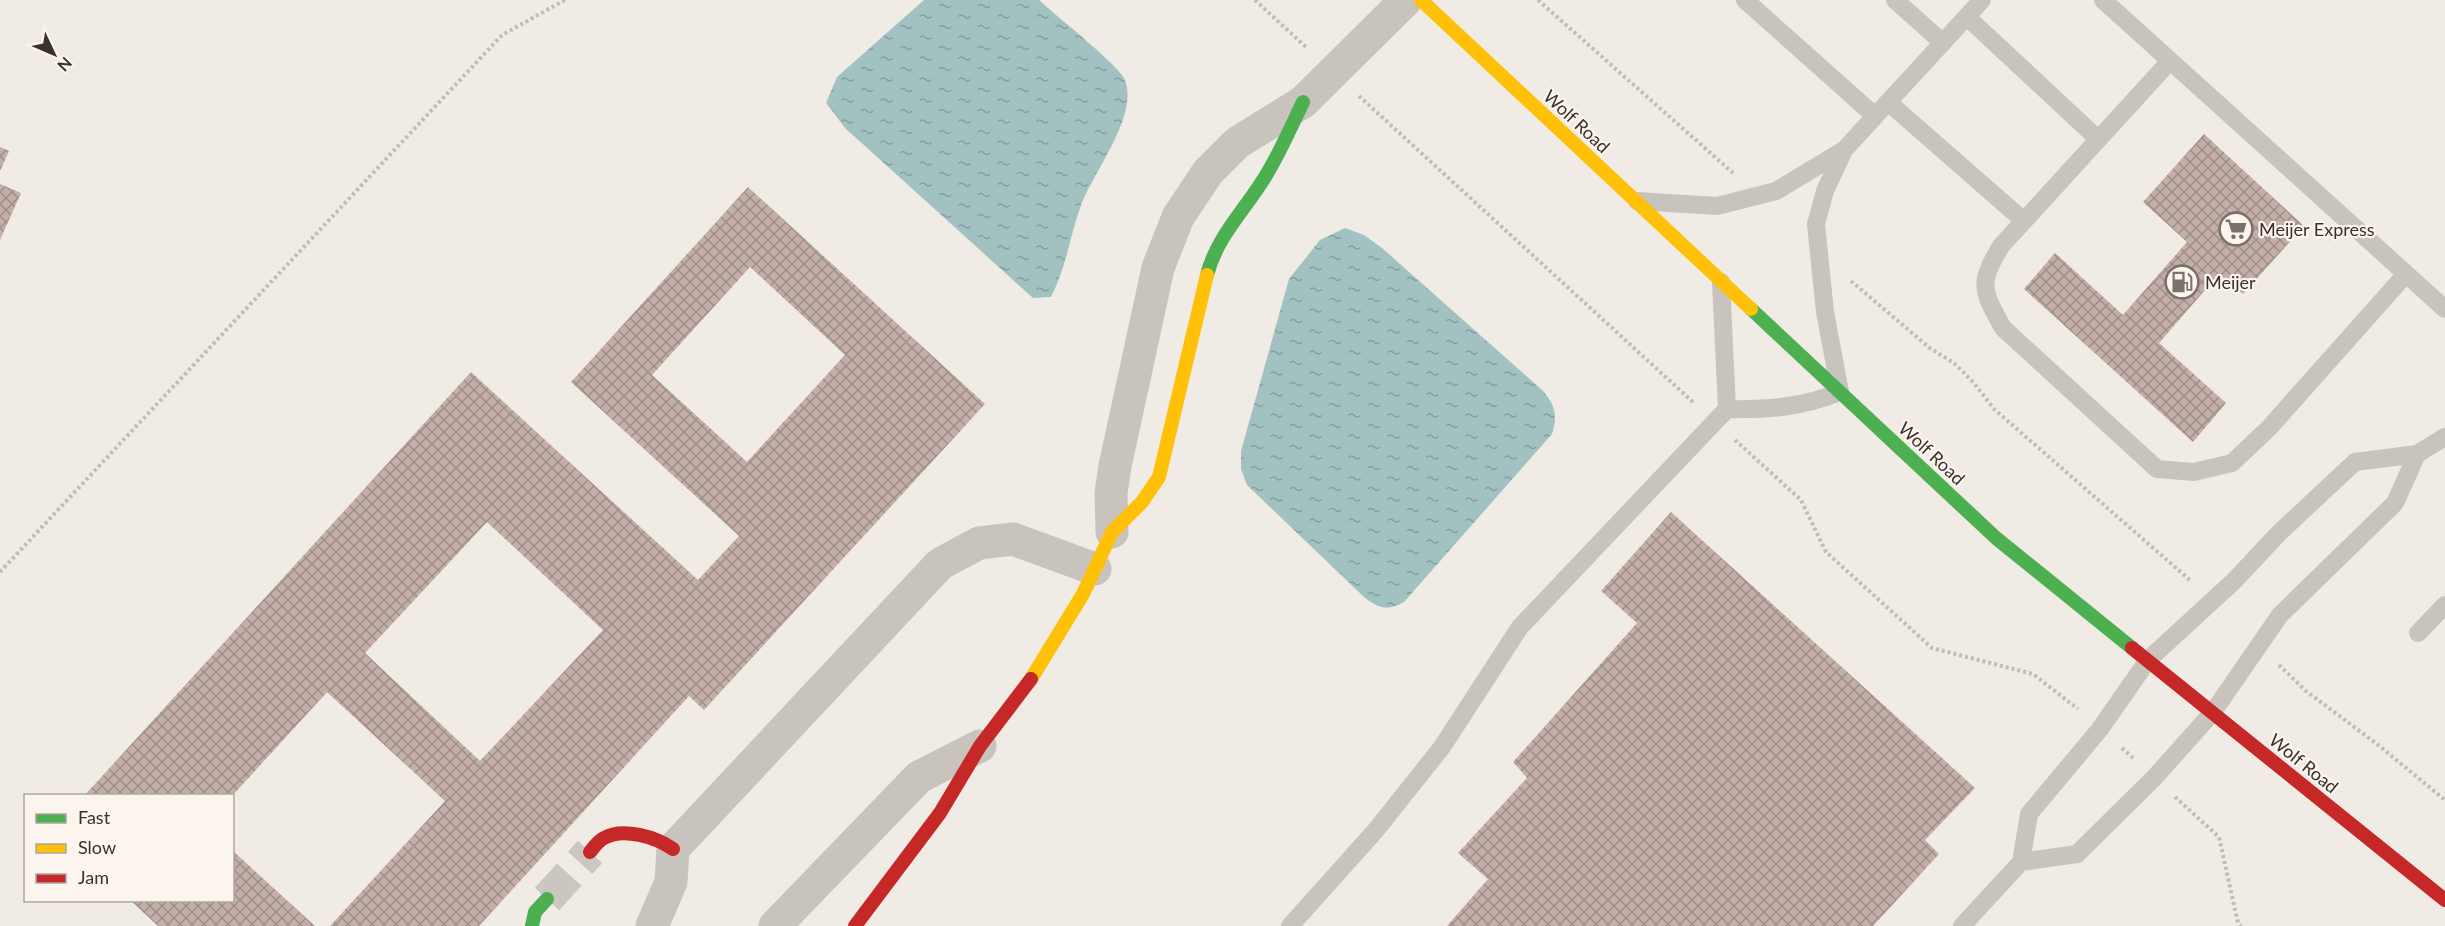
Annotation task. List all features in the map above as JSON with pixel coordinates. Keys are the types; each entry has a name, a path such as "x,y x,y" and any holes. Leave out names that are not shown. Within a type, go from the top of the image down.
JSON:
{"main road":[{"name":"Wolf Road","path":"1421,0 1996,538 2445,900"},
{"path":"855,926 940,813 980,746 1042,664 1095,569 1112,532 1142,502 1159,477 1211,259 1237,215 1268,173 1303,102"},
{"path":"590,852 604,838 635,834 664,841 673,849"},
{"path":"532,926 535,912 548,899"}],"street":[{"path":"1112,532 1111,493 1115,466 1158,268 1178,217 1208,172 1237,143 1303,102 1406,0"},
{"path":"652,926 671,882 673,849 940,564 979,543 1013,539 1095,569"},
{"path":"775,926 919,777 980,746"}],"lane":[{"path":"1745,0 1875,116"},
{"path":"1895,0 1943,43"},
{"path":"1636,201 1717,206 1776,191 1844,150 1982,0"},
{"path":"2103,0 2445,309"},
{"path":"1967,17 2098,139"},
{"path":"2170,60 2001,246 1985,272 1987,300 2003,328 2157,469 2194,472 2232,463 2269,428 2406,274"},
{"path":"1888,102 2024,221"},
{"path":"1290,926 1376,830 1442,747 1520,627 1721,415 1812,403 1840,392 1824,312 1816,224 1825,190 1844,150"},
{"path":"1721,280 1721,415"},
{"path":"1962,926 2021,862 2029,814 2100,729 2148,660 2234,581 2280,533 2355,462 2417,454 2445,437"},
{"path":"2021,862 2077,854 2154,778 2213,712 2280,615 2395,503 2417,454"},
{"path":"2418,633 2445,605"}],"path":[{"path":"0,572 502,35 565,0"},
{"path":"1256,0 1721,415 1801,500 1826,552 1932,648 2033,674 2100,729 2218,837 2238,923 2241,926"},
{"path":"2306,691 2377,744 2445,800"}],"water":[{"path":"924,0 1039,0 1098,51 1124,78 1128,92 1121,125 1081,205 1051,297 1033,298 845,128 826,103 837,77"},
{"path":"1345,228 1364,235 1382,248 1542,390 1550,400 1555,416 1552,434 1404,602 1389,608 1375,605 1365,598 1247,485 1241,469 1241,451 1289,279 1320,240"}],"building":[{"name":"Meijer","path":"2204,134 2304,226 2243,294 2219,274 2159,343 2226,403 2193,442 2024,289 2055,253 2123,315 2187,242 2143,202"},
{"path":"0,147 9,151 0,171"},
{"path":"0,184 21,193 0,240"},
{"path":"748,187 985,404 704,710 689,696 479,926 330,926 445,801 327,692 234,794 86,794 471,372 698,580 739,536 571,382","holes":["750,267 845,355 747,462 652,375","487,522 603,630 480,761 365,653"]},
{"path":"1671,512 1975,788 1925,840 1939,854 1873,926 1447,926 1488,879 1458,853 1527,778 1513,762 1637,623 1601,591"},
{"path":"234,852 315,926 158,926 132,902 234,902"}],"tunnel":[{"path":"547,899 590,852"}],"traffic: fast":[{"path":"1207,275 1225,234 1268,172 1303,102"},
{"path":"1751,309 1996,538 2132,648"},
{"path":"532,926 535,912 547,899"}],"traffic: slow":[{"path":"1421,0 1751,309"},
{"path":"1031,679 1083,594 1112,532 1142,502 1159,477 1207,275"}],"traffic: jam":[{"path":"2132,648 2445,900"},
{"path":"855,926 940,813 980,746 1031,679"},
{"path":"590,852 602,839 620,833 649,837 673,849"}],"place":[{"name":"Meijer Express","path":"2236,229"},
{"name":"Meijer","path":"2182,282"}]}
